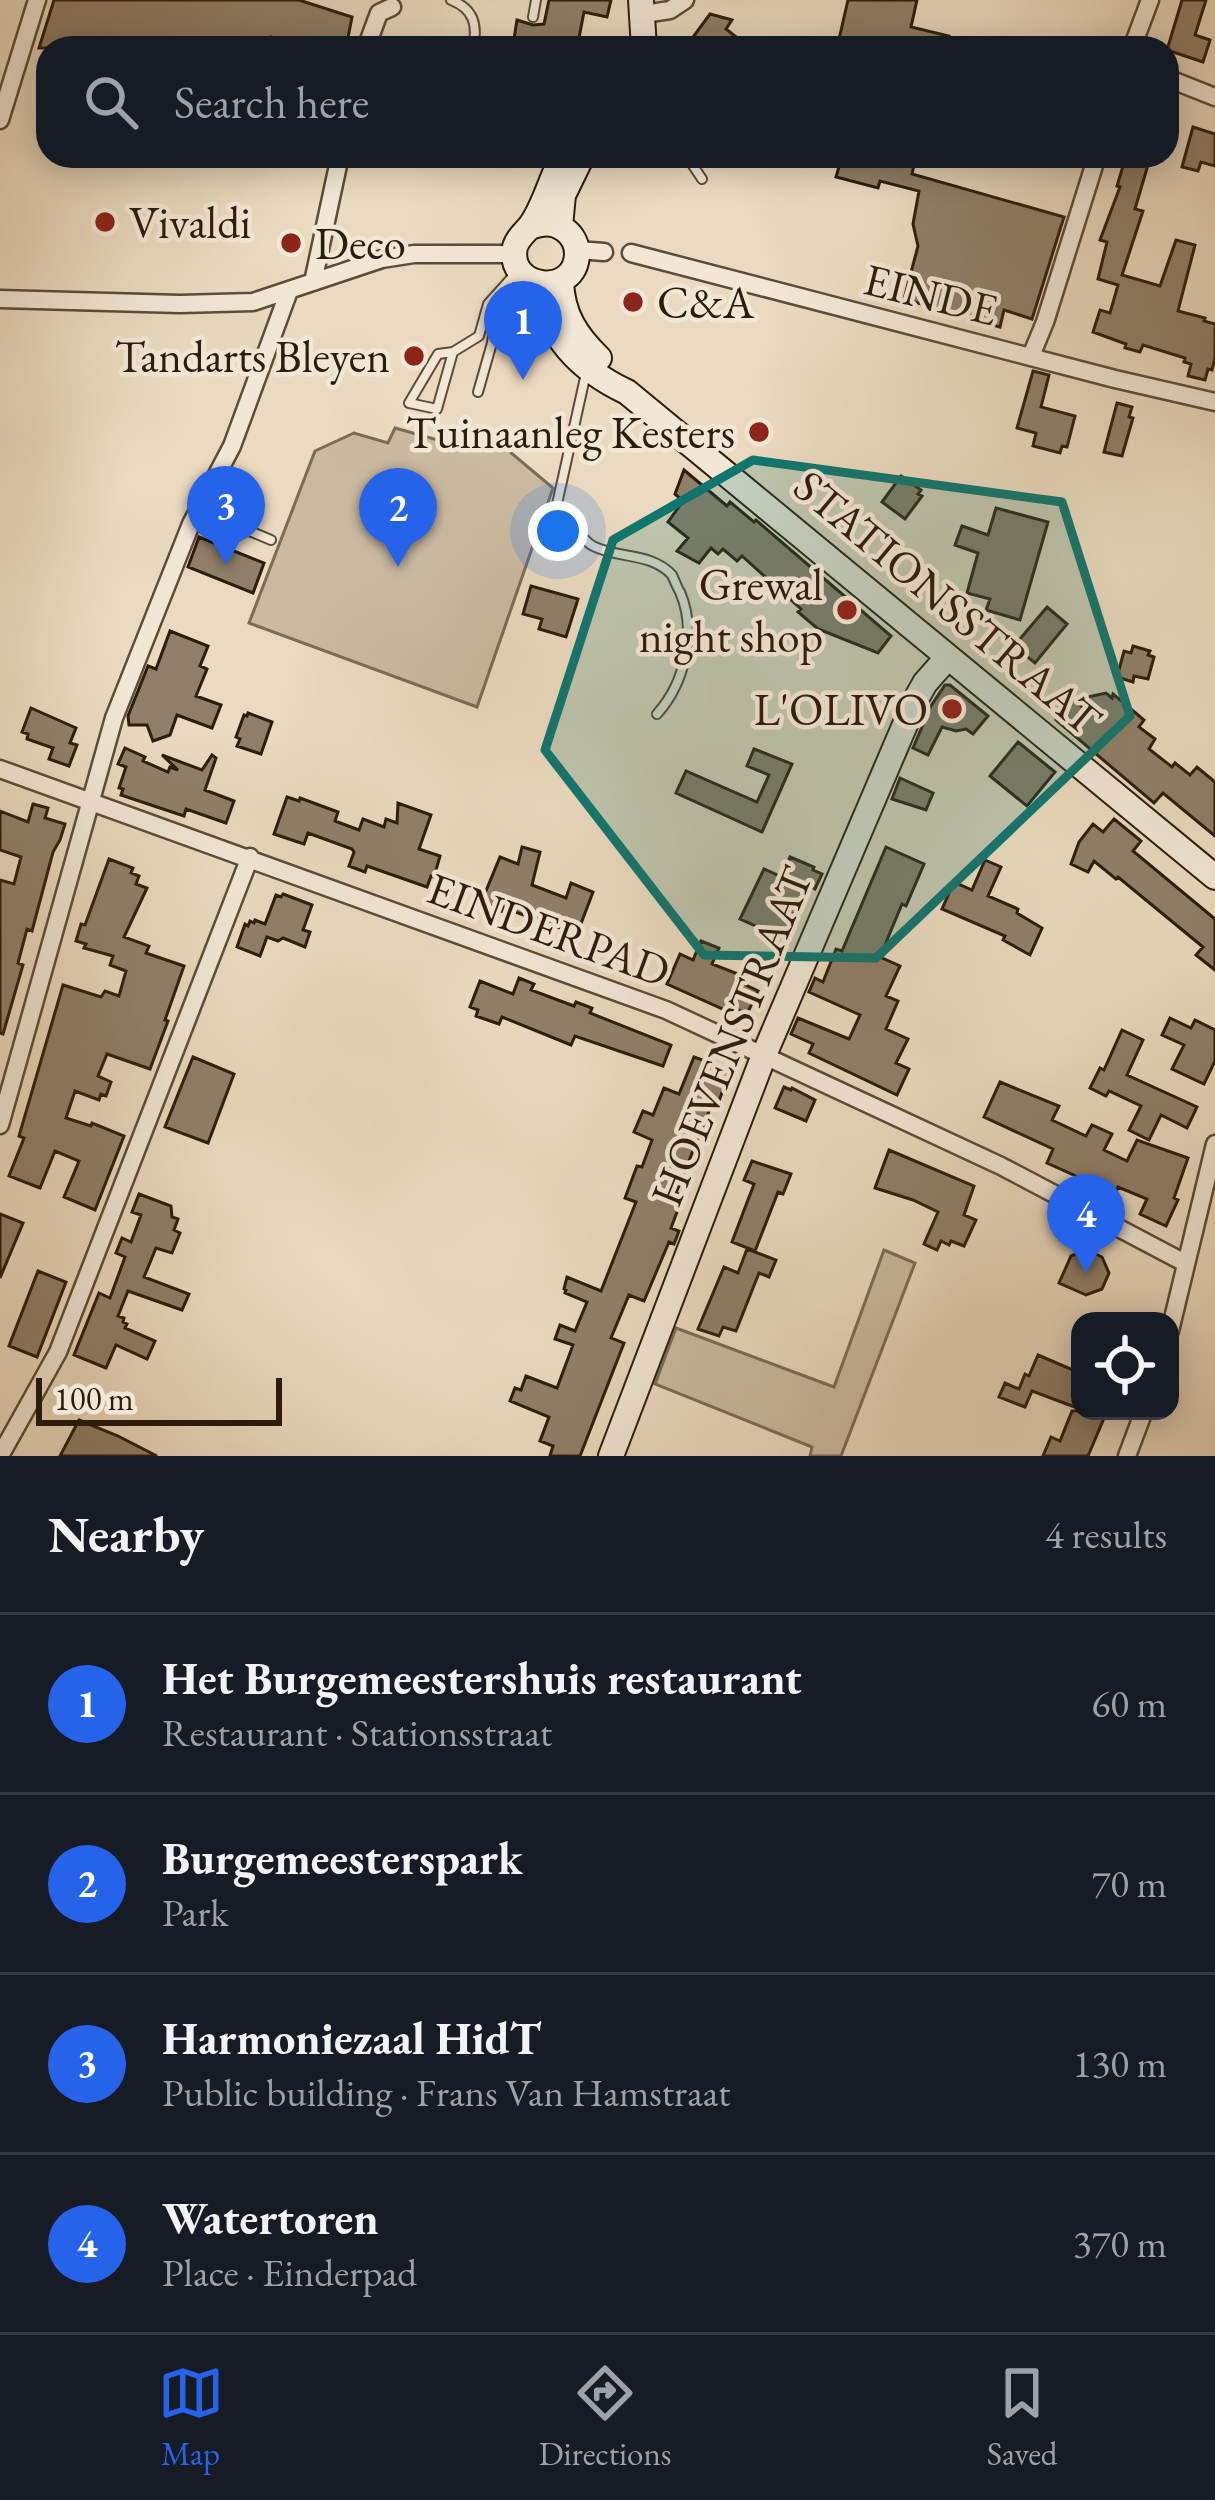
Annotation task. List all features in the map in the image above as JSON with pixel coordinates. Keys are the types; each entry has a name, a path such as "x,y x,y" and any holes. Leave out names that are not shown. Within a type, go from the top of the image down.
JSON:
{"main road":[{"path":"530,227 550,223 568,232 577,250 571,273 533,272 517,243 530,227 557,168"},
{"path":"560,226 563,195 575,168"},
{"name":"STATIONSSTRAAT","path":"533,272 544,314 556,335 592,362 609,383 628,392 1215,877"},
{"name":"HOEVENSTRAAT","path":"611,1456 764,1055 916,699 948,656"}],"street":[{"path":"0,120 25,67 37,0"},
{"path":"373,0 395,3"},
{"path":"642,30 685,0"},
{"path":"1136,36 1150,0"},
{"path":"370,36 379,13 395,3"},
{"path":"1179,84 1215,97"},
{"path":"314,282 337,168"},
{"path":"1031,356 1093,168"},
{"path":"577,250 604,252"},
{"path":"0,299 253,302 382,259 414,254 533,272"},
{"name":"EINDE","path":"631,254 1215,402"},
{"path":"0,1125 115,718 160,599 232,446 289,291"},
{"name":"EINDERPAD","path":"0,769 618,991 1000,1166 1185,1263"},
{"path":"0,1456 58,1352 250,857"},
{"path":"1174,1312 1215,1144"},
{"path":"1127,1456 1141,1420"}],"lane":[{"path":"451,0 472,17 475,36"},
{"path":"533,17 536,0"},
{"path":"695,168 702,178"},
{"path":"453,352 437,409 409,403 438,354 453,352 479,336 488,304 533,272"},
{"path":"478,392 492,343 498,293"},
{"path":"592,362 557,504 590,545 644,558 672,575 684,601 685,657 677,684 657,714"},
{"path":"199,510 271,540"}],"highlighted area":[{"path":"753,460 1062,502 1130,716 876,958 704,955 545,750 613,540"}],"shaded area":[{"path":"395,428 455,445 457,437 509,451 553,488 477,707 249,623 315,451 354,433 388,443"},
{"path":"884,1250 915,1263 841,1456 810,1456 812,1447 655,1384 676,1328 834,1387"}],"building":[{"path":"54,0 299,0 352,17 348,36 43,36"},
{"path":"549,0 611,0 607,17 584,12 579,36 514,36 517,20 544,24"},
{"path":"848,0 917,0 911,27 949,36 840,36"},
{"path":"1182,0 1206,0 1195,35 1210,40 1203,62 1179,54 1179,36 1171,36"},
{"path":"710,14 732,20 726,29 735,36 694,36"},
{"path":"1193,127 1215,134 1215,166 1201,162 1198,171 1182,167"},
{"path":"839,168 913,168 912,174 1064,217 1032,319 1004,310 1000,327 904,299 918,246 913,224 919,191 880,181 878,188 836,177"},
{"path":"1122,168 1147,168 1135,209 1143,211 1122,275 1160,286 1176,240 1195,245 1178,311 1215,324 1215,358 1205,380 1188,376 1191,364 1185,358 1143,345 1140,352 1125,348 1126,344 1093,332 1100,310 1110,313 1118,285 1098,279 1107,242 1100,240"},
{"path":"1033,371 1049,375 1041,407 1075,416 1067,447 1062,446 1060,453 1033,446 1036,433 1017,428"},
{"path":"1117,403 1132,407 1122,456 1104,452"},
{"path":"684,470 727,506 730,502 756,520 891,636 878,653 818,629 742,556 737,561 723,549 718,554 711,548 699,563 677,551 688,538 668,522 683,501 675,494"},
{"path":"901,476 921,490 918,494 922,496 905,519 882,502"},
{"path":"996,508 1048,522 1020,620 986,610 990,599 967,593 978,553 955,545 962,526 988,535"},
{"path":"199,537 264,563 253,593 188,567"},
{"path":"531,586 578,599 566,637 539,629 542,619 523,614"},
{"path":"1047,607 1067,624 1035,663 1014,646"},
{"path":"170,631 208,646 200,666 207,669 196,696 221,705 212,728 177,715 170,735 153,741 147,725 129,725 128,716 148,666 156,669"},
{"path":"1133,646 1154,657 1148,679 1134,676 1133,682 1117,677 1124,651 1131,653"},
{"name":"L'OLIVO","path":"945,685 988,716 973,734 942,727 928,755 913,748"},
{"path":"1063,691 1081,706 1087,697 1106,693 1112,698 1113,694 1144,720 1139,727 1155,739 1149,749 1172,767 1175,763 1190,775 1197,767 1215,782 1215,836 1163,793 1154,803 1056,720"},
{"path":"31,708 76,728 70,743 77,745 69,766 49,759 53,748 27,739 28,734 22,732"},
{"path":"248,713 272,722 261,754 237,746 240,739 236,737"},
{"path":"1018,742 1055,772 1027,806 990,776"},
{"path":"125,748 168,772 170,767 178,770 162,755 202,770 212,755 216,758 205,790 234,801 226,823 186,809 184,816 121,795 126,767 118,764"},
{"path":"754,749 792,764 762,832 676,793 686,771 757,802 769,775 747,766"},
{"path":"900,778 933,793 926,810 892,799"},
{"path":"287,797 338,812 335,821 359,830 363,819 384,827 386,819 397,823 398,803 431,815 419,849 440,856 434,877 427,887 367,866 365,872 349,866 352,849 308,833 304,844 274,834"},
{"path":"33,804 48,808 45,818 65,824 32,931 27,929 18,963 23,965 3,1034 0,880 14,884 21,857 0,850 0,811 28,822"},
{"path":"1114,819 1141,841 1133,851 1215,919 1215,970 1196,955 1203,947 1118,877 1094,861 1088,872 1071,864 1093,824 1103,832"},
{"path":"522,847 540,852 532,885 566,898 571,883 593,892 577,934 481,903 500,857 518,864"},
{"path":"886,847 924,864 880,957 900,966 886,996 898,1001 886,1029 908,1039 896,1063 909,1069 897,1095 809,1053 813,1044 791,1034 798,1018 849,1039 860,1015 809,992 815,978 823,982 836,949 842,951"},
{"path":"790,857 822,874 815,889 806,885 783,938 740,919 764,869 782,877"},
{"path":"109,859 133,868 131,873 139,876 136,884 147,888 124,937 149,946 146,953 184,966 150,1069 107,1054 98,1076 111,1082 106,1096 101,1094 99,1100 75,1091 66,1118 124,1136 95,1210 64,1197 79,1161 55,1151 40,1188 9,1176 24,1138 19,1136 63,985 101,997 105,991 119,996 126,971 110,965 113,956 76,941"},
{"path":"985,860 1001,867 988,896 1018,909 1017,913 1042,928 1030,955 1003,940 1005,936 942,909 954,882 972,890"},
{"path":"276,895 312,905 303,930 310,932 305,947 267,937 260,956 237,947 245,924 255,920 265,924"},
{"path":"701,941 719,948 712,964 748,978 746,985 758,991 747,1014 728,1005 725,1010 667,984 680,954 693,960"},
{"path":"519,978 534,984 531,990 592,1008 590,1013 671,1045 663,1066 575,1036 571,1045 502,1017 499,1024 476,1016 478,1010 470,1007 480,981 513,994"},
{"path":"1170,1018 1191,1028 1195,1020 1215,1030 1215,1061 1204,1084 1172,1069 1184,1045 1162,1035"},
{"path":"1122,1030 1143,1040 1127,1075 1197,1107 1187,1128 1161,1115 1149,1140 1129,1130 1141,1106 1090,1088"},
{"path":"193,1057 234,1074 208,1143 165,1127"},
{"path":"694,1057 730,1070 676,1193 683,1196 671,1228 679,1231 674,1244 669,1242 644,1301 629,1295 611,1338 624,1343 580,1456 550,1456 553,1446 540,1441 549,1417 510,1401 526,1376 557,1388 573,1345 555,1339 560,1325 575,1331 587,1302 565,1293 567,1277 601,1291 636,1202 625,1198 652,1140 634,1132 643,1111 653,1115 664,1088 679,1094"},
{"path":"1000,1082 1059,1106 1052,1120 1086,1136 1092,1125 1112,1134 1104,1150 1127,1161 1137,1140 1188,1158 1166,1226 1140,1214 1147,1199 1118,1187 1114,1197 1088,1184 1047,1163 1053,1149 984,1117"},
{"path":"784,1087 815,1100 806,1121 775,1108"},
{"path":"889,1150 974,1186 964,1215 976,1220 964,1246 941,1241 937,1250 924,1244 938,1212 875,1188"},
{"path":"752,1161 791,1174 783,1194 778,1192 755,1251 732,1242 754,1184 744,1180"},
{"path":"139,1194 171,1206 172,1217 178,1219 174,1230 180,1233 172,1253 156,1248 144,1277 189,1294 182,1310 128,1291 118,1316 124,1318 125,1328 155,1341 147,1359 116,1345 106,1368 74,1355 99,1293 110,1298 125,1257 116,1253 122,1238 131,1242 141,1215 132,1212"},
{"path":"0,1214 23,1223 0,1278"},
{"path":"747,1249 776,1260 769,1277 759,1273 736,1331 723,1327 719,1336 698,1329 724,1267 738,1273"},
{"path":"1087,1250 1102,1257 1109,1273 1102,1289 1086,1295 1059,1283 1071,1256"},
{"path":"38,1271 66,1282 37,1357 9,1346"},
{"path":"1038,1355 1071,1369 1071,1406 1032,1391 1025,1407 999,1397 1005,1383 1019,1389 1025,1374 1029,1376"},
{"path":"1071,1414 1071,1420 1103,1420 1088,1456 1043,1456 1051,1437 1060,1441"},
{"path":"79,1420 118,1436 157,1456 60,1456"}],"place":[{"name":"Vivaldi","path":"105,222"},
{"name":"Deco","path":"291,243"},
{"name":"C&A","path":"633,302"},
{"name":"Tandarts Bleyen","path":"414,356"},
{"name":"Het Burgemeestershuis restaurant","path":"523,380"},
{"name":"Tuinaanleg Kesters","path":"759,432"},
{"name":"Harmoniezaal HidT","path":"226,565"},
{"name":"Burgemeesterspark","path":"398,567"},
{"name":"Grewal night shop","path":"847,610"},
{"name":"L'OLIVO","path":"952,709"},
{"name":"Watertoren","path":"1086,1273"}]}
